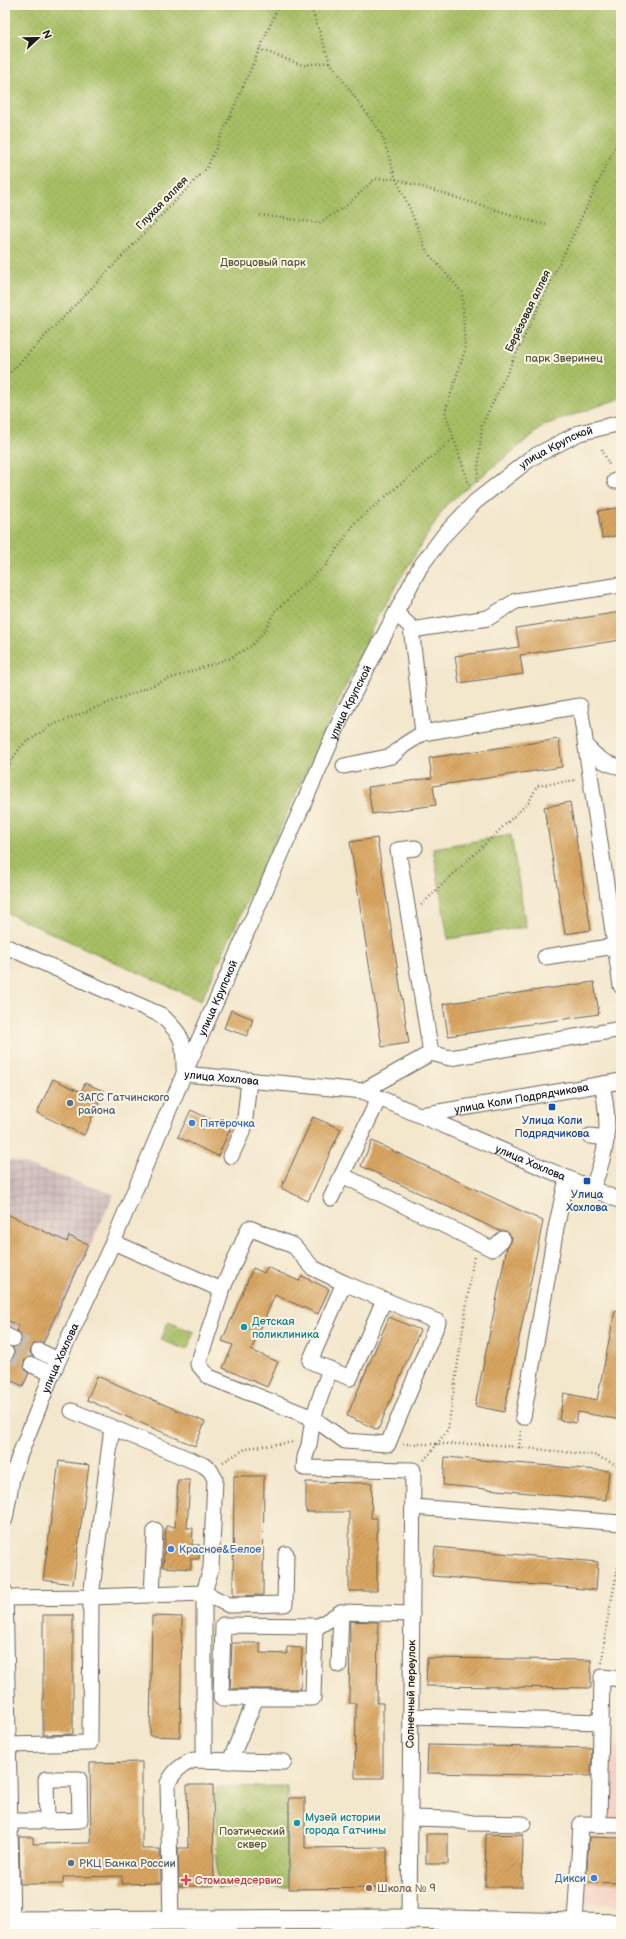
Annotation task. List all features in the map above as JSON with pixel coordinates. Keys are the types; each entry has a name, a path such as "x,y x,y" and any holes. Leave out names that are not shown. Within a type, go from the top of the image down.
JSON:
{"main road":[{"path":"8,1921 121,1927 170,1920 226,1927 409,1919 583,1926 621,1924"}],"street":[{"name":"улица Крупской","path":"184,1074 343,714 420,567 444,535 475,502 537,454 579,433 621,423"},
{"path":"412,630 488,618 516,601 621,585"},
{"path":"396,613 411,627 412,630 423,733"},
{"path":"344,766 392,756 404,745 423,733 580,706 621,986"},
{"path":"586,746 597,758 608,765 621,767"},
{"path":"415,848 398,850 431,1054"},
{"path":"5,946 161,1014 177,1030 184,1044 184,1074"},
{"path":"545,957 615,946"},
{"path":"363,1091 431,1054 450,1058 616,1030 621,1027"},
{"name":"улица Хохлова","path":"5,1519 12,1478 52,1374 113,1242 184,1074 363,1091 473,1137 621,1202"},
{"path":"231,1156 244,1128 249,1080"},
{"name":"улица Коли Подрядчикова","path":"421,1115 621,1081"},
{"path":"592,1189 601,1166 607,1138 606,1107 602,1084"},
{"path":"331,1198 379,1098"},
{"path":"473,1137 466,1125 467,1114 480,1105"},
{"path":"590,1136 607,1138"},
{"path":"342,1175 492,1249 503,1239"},
{"path":"523,1417 556,1228 567,1178"},
{"path":"249,1228 294,1246 313,1268 344,1283 438,1322 388,1444 345,1441 314,1418 208,1377 198,1364 222,1290 249,1228"},
{"path":"113,1242 222,1290"},
{"path":"344,1283 310,1361 350,1378 384,1300"},
{"path":"39,1351 58,1360"},
{"path":"32,1365 52,1374"},
{"path":"330,1369 314,1418 309,1445 304,1457 304,1468 414,1470"},
{"path":"72,1411 210,1470 215,1479 211,1568 204,1593 204,1760"},
{"path":"8,1745 90,1743 91,1597 112,1427"},
{"name":"Солнечный переулок","path":"409,1919 414,1470"},
{"path":"413,1507 621,1523"},
{"path":"152,1595 155,1530"},
{"path":"5,1598 204,1593 229,1605 285,1604 286,1554"},
{"path":"5,1592 9,1821 8,1921"},
{"path":"315,1626 314,1698 221,1698 222,1625 319,1626 341,1612 412,1614"},
{"path":"339,1665 341,1612"},
{"path":"599,1824 602,1677 621,1679"},
{"path":"230,1761 256,1698"},
{"path":"411,1716 600,1722"},
{"path":"170,1920 168,1783 171,1776 185,1763 194,1760 284,1762"},
{"path":"410,1818 448,1819 472,1824 523,1824"},
{"path":"9,1821 46,1821"},
{"path":"583,1926 581,1824 621,1825"}],"path":[{"name":"Глухая аллея","path":"5,378 207,168 279,5"},
{"path":"310,5 330,62 382,135 396,179 426,252 462,292 465,350 445,412 475,502"},
{"path":"260,49 302,65 330,62"},
{"name":"Берёзовая аллея","path":"475,502 482,425 621,134"},
{"path":"260,215 319,223 346,206 375,179 396,179 548,226"},
{"path":"5,771 21,746 50,726 166,680 230,658 251,646 265,630 275,611 326,565 355,523 454,438"},
{"path":"602,449 618,481"},
{"path":"409,916 529,802 536,786 590,777"},
{"path":"414,1470 438,1443 448,1429 476,1241"},
{"path":"210,1470 247,1448 296,1442 309,1445"},
{"path":"388,1444 487,1444 594,1455 621,1467"},
{"path":"602,1677 607,1622 621,1553"}],"shaded area":[{"path":"5,1158 114,1194 24,1389 5,1380"},
{"path":"608,1745 621,1746 621,1905 576,1904 581,1824 599,1824 608,1803"}],"green space":[{"name":"Дворцовый парк","path":"5,5 621,5 621,398 545,425 446,505 379,613 201,1001 5,912"},
{"path":"511,835 526,927 448,939 433,848"},
{"path":"168,1322 194,1332 187,1350 161,1340"},
{"name":"Поэтический сквер","path":"287,1786 288,1887 217,1888 216,1787"}],"building":[{"path":"621,507 621,535 602,538 598,511"},
{"path":"621,612 621,640 520,655 523,674 459,683 455,656 519,647 516,628"},
{"path":"559,739 562,767 433,786 436,805 372,814 368,787 432,778 429,758"},
{"path":"570,802 591,930 565,934 544,807"},
{"path":"377,838 409,1043 382,1047 350,842"},
{"path":"594,982 599,1014 448,1036 443,1004"},
{"path":"231,1010 253,1019 247,1036 224,1028"},
{"name":"ЗАГС Гатчинского района","path":"53,1079 81,1092 85,1083 104,1091 84,1135 37,1113"},
{"path":"191,1110 230,1129 218,1156 178,1137"},
{"path":"313,1117 341,1129 308,1201 281,1188"},
{"path":"372,1141 543,1221 504,1412 475,1406 507,1247 511,1242 512,1237 506,1231 500,1231 361,1166"},
{"path":"5,1213 67,1242 69,1236 88,1244 43,1343 34,1344 30,1351 32,1356 24,1361 25,1370 29,1373 23,1386 5,1378 5,1362 14,1358 15,1353 13,1348 18,1346 22,1339 21,1334 17,1331 19,1326 5,1319"},
{"name":"Детская поликлиника","path":"267,1267 299,1281 302,1276 329,1289 318,1314 275,1295 251,1350 278,1362 267,1387 223,1368 233,1345 222,1341 253,1268 264,1273"},
{"path":"615,1311 621,1312 621,1420 578,1412 576,1423 559,1420 564,1393 597,1400"},
{"path":"389,1317 420,1330 378,1430 347,1416"},
{"path":"97,1376 205,1422 195,1446 87,1400"},
{"path":"445,1457 609,1471 606,1500 443,1485"},
{"path":"59,1461 89,1465 73,1584 43,1580"},
{"path":"234,1476 264,1476 263,1595 233,1596"},
{"path":"178,1480 190,1480 187,1528 193,1528 192,1545 200,1545 199,1559 191,1559 191,1569 163,1567 166,1526 175,1527"},
{"path":"306,1482 372,1483 371,1518 377,1518 377,1591 349,1591 349,1512 306,1512"},
{"path":"435,1547 598,1562 596,1590 432,1576"},
{"path":"43,1615 73,1615 73,1734 43,1735"},
{"path":"152,1616 182,1617 180,1737 150,1736"},
{"path":"350,1621 378,1622 377,1703 383,1703 383,1778 355,1778 356,1703 349,1703"},
{"path":"232,1643 260,1643 260,1653 287,1654 287,1647 302,1648 301,1689 230,1689"},
{"path":"427,1658 591,1660 591,1688 426,1686"},
{"path":"428,1745 592,1748 591,1776 427,1773"},
{"path":"142,1762 142,1849 160,1849 161,1883 122,1884 122,1876 63,1877 63,1884 20,1884 19,1837 33,1837 33,1844 91,1843 90,1763"},
{"path":"187,1785 213,1785 214,1886 179,1886 178,1848 188,1848"},
{"name":"Музей истории города Гатчины","path":"289,1798 305,1798 305,1848 387,1847 387,1888 289,1889"},
{"path":"426,1834 448,1834 448,1864 426,1864"},
{"path":"486,1834 523,1835 522,1887 485,1887"},
{"path":"589,1837 621,1838 621,1883 586,1882"}],"tunnel":[{"path":"13,1339 39,1351"},
{"path":"6,1353 32,1365"}],"place":[{"name":"ЗАГС Гатчинского района","path":"70,1103"},
{"name":"Улица Коли Подрядчикова","path":"552,1107"},
{"name":"Пятёрочка","path":"192,1123"},
{"name":"Улица Хохлова","path":"587,1181"},
{"name":"Детская поликлиника","path":"244,1327"},
{"name":"Красное&Белое","path":"171,1549"},
{"name":"Музей истории города Гатчины","path":"297,1823"},
{"name":"РКЦ Банка России","path":"71,1863"},
{"name":"Дикси","path":"594,1878"},
{"name":"Стомамедсервис","path":"186,1880"},
{"name":"Школа № 9","path":"369,1888"}],"park label":[{"name":"парк Зверинец","path":"564,358"}]}
